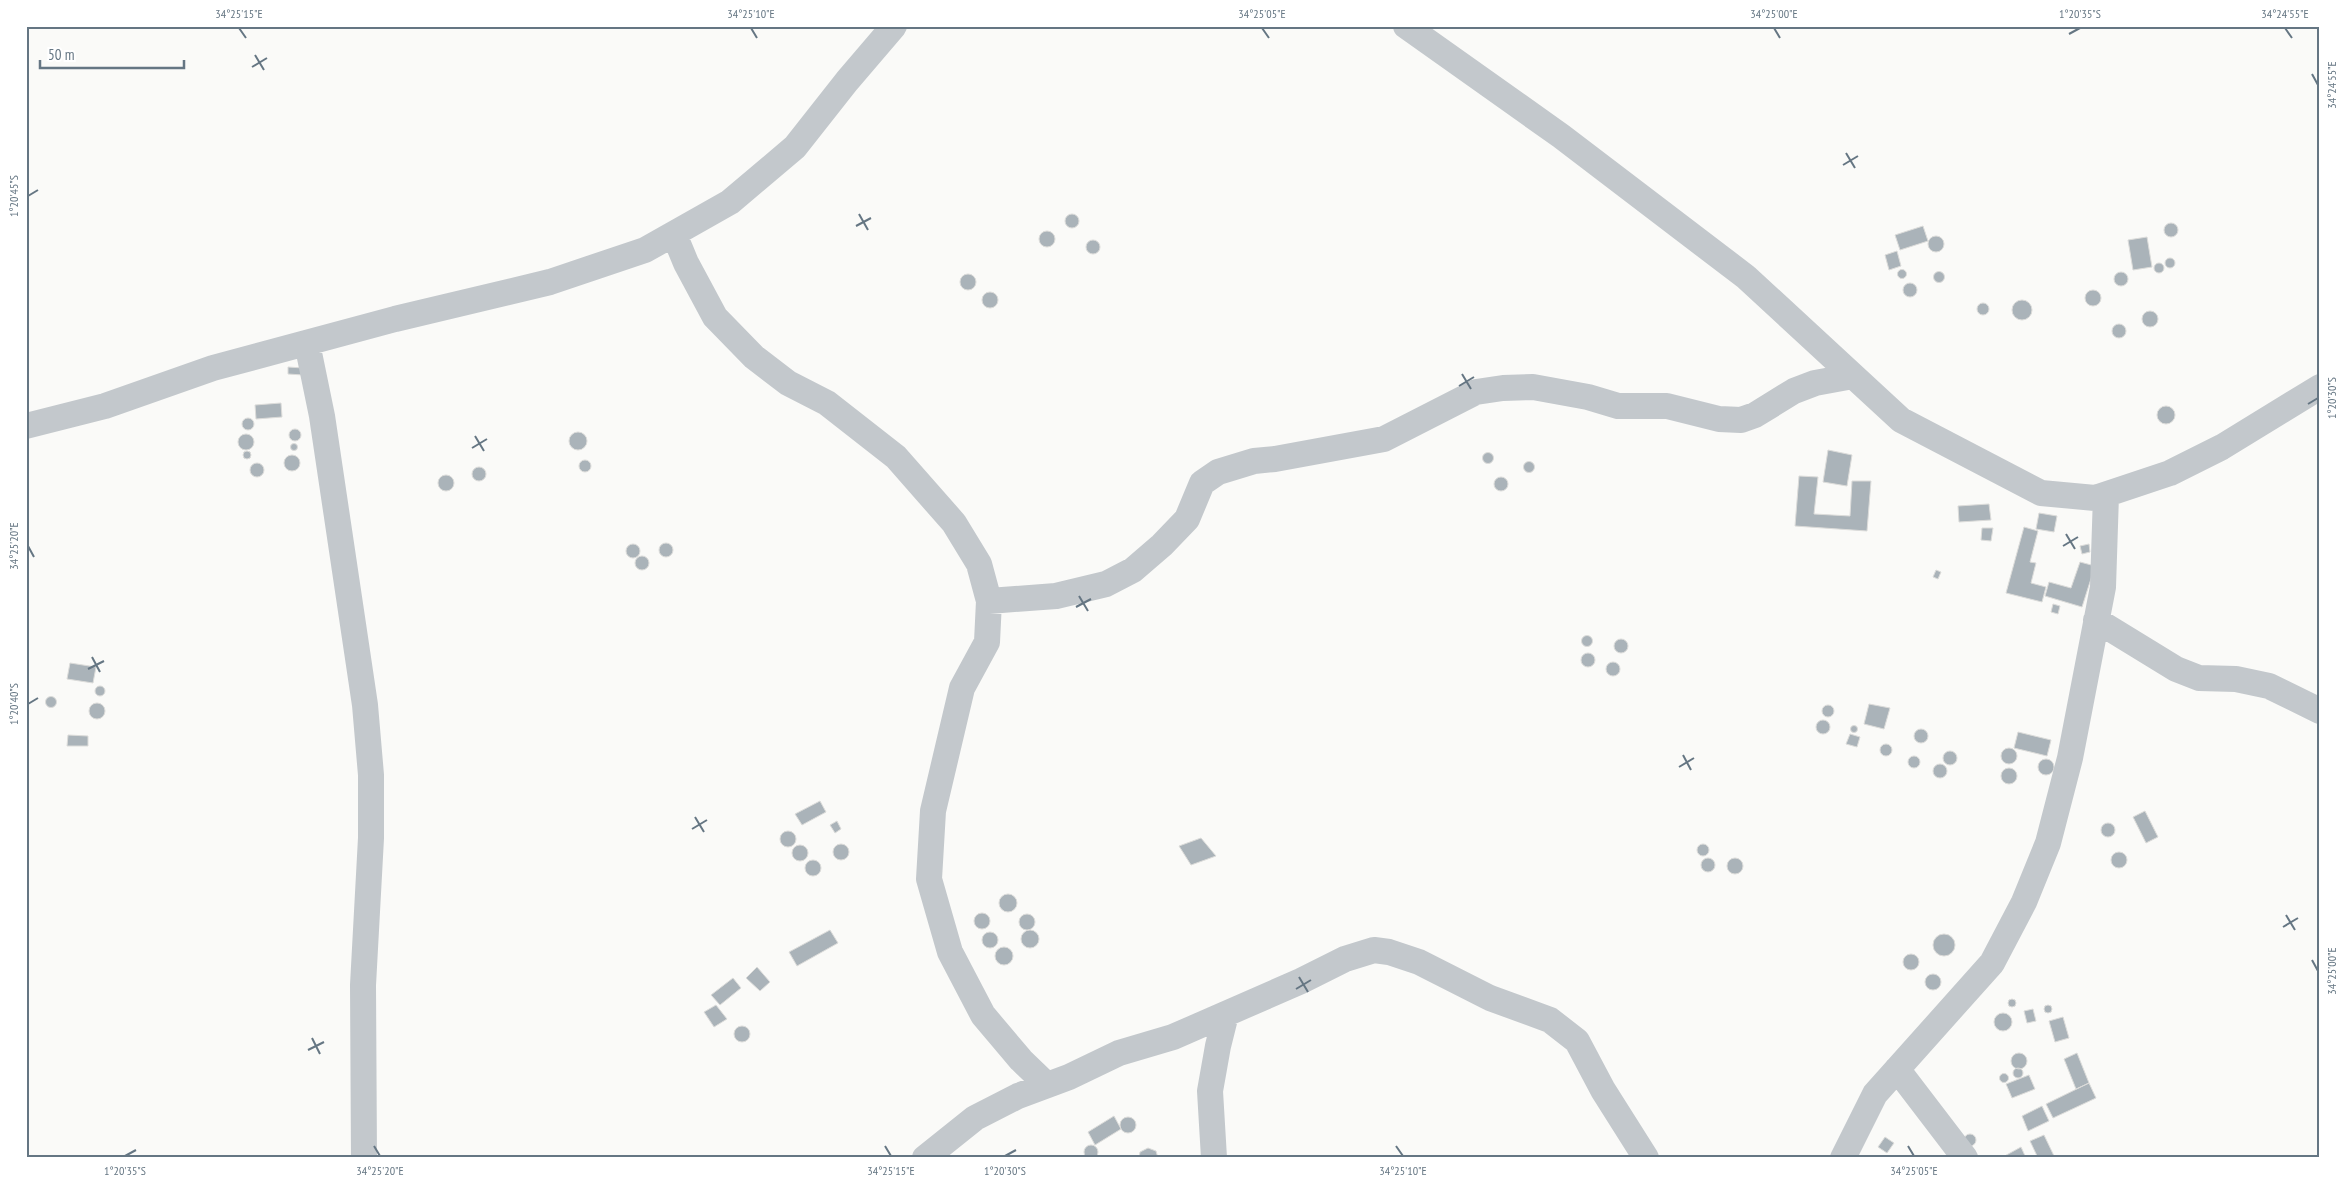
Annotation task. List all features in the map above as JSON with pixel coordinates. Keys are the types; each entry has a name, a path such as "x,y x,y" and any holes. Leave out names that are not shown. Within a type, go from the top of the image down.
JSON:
{"street":[{"path":"26,426 106,406 213,368 395,319 550,282 645,250 730,202 795,147 846,81 894,26"},
{"path":"1406,26 1561,136 1746,277 1901,420 2041,493 2095,498 2170,473 2222,447 2320,388"},
{"path":"674,234 690,271 715,317 754,356 788,383 826,403 896,457 954,523 979,564 989,601 988,642 962,688 933,811 929,879 950,952 983,1015 1021,1060 1047,1085"},
{"path":"307,343 322,416 365,705 371,775 371,838 363,985 364,1158"},
{"path":"989,601 1056,596 1106,584 1133,570 1162,546 1188,519 1202,483 1218,472 1254,461 1321,452 1384,439 1476,392 1503,388 1533,387 1588,396 1618,406 1667,406 1719,419 1741,420 1754,415 1775,401 1801,388 1815,383 1853,376"},
{"path":"1843,1158 1875,1094 1992,963 2024,902 2048,843 2070,758 2103,587 2106,494"},
{"path":"2096,620 2176,669 2199,678 2236,679 2269,686 2320,711"},
{"path":"926,1158 975,1118 1018,1096 1119,1053 1173,1037 1302,981 1345,959 1374,950 1389,952 1419,962 1490,998 1550,1020 1577,1041 1603,1090 1646,1158"},
{"path":"1214,1158 1210,1091 1226,1014"},
{"path":"1896,1069 1965,1158"}],"building":[{"path":"1069,214 1075,214 1079,221 1075,228 1069,228 1065,224 1065,218"},
{"path":"2168,223 2174,223 2178,230 2174,237 2168,237 2164,233 2164,227"},
{"path":"1923,226 1928,241 1900,250 1895,235"},
{"path":"1047,231 1053,233 1055,239 1053,245 1047,247 1041,245 1039,239 1041,233"},
{"path":"1936,236 1942,238 1944,244 1942,250 1936,252 1930,250 1928,244 1930,238"},
{"path":"2147,237 2152,267 2133,270 2128,240"},
{"path":"1093,240 1098,242 1100,247 1098,252 1093,254 1088,252 1086,247 1088,242"},
{"path":"1897,251 1901,266 1889,270 1885,255"},
{"path":"2168,258 2172,258 2175,263 2174,267 2168,268 2165,265 2165,261"},
{"path":"2159,263 2164,268 2159,273 2154,268"},
{"path":"1902,269 1907,274 1902,279 1897,274"},
{"path":"1939,271 1945,277 1939,283 1933,277"},
{"path":"2118,272 2124,272 2128,279 2124,286 2118,286 2114,282 2114,276"},
{"path":"968,274 974,276 976,282 974,288 968,290 962,288 960,282 962,276"},
{"path":"1907,283 1913,283 1917,290 1913,297 1907,297 1903,293 1903,287"},
{"path":"2093,290 2101,298 2093,306 2085,298"},
{"path":"990,292 998,300 990,308 982,300"},
{"path":"2018,300 2026,300 2032,306 2032,314 2026,320 2018,320 2012,314 2012,306"},
{"path":"1983,303 1989,309 1983,315 1977,309"},
{"path":"2150,311 2158,319 2150,327 2142,319"},
{"path":"2116,324 2122,324 2126,331 2122,338 2116,338 2112,334 2112,328"},
{"path":"288,367 303,368 303,375 288,374"},
{"path":"281,403 282,417 256,419 255,405"},
{"path":"2162,406 2170,406 2175,411 2173,422 2162,424 2157,419 2157,411"},
{"path":"246,418 250,418 254,424 250,430 246,430 242,426 242,422"},
{"path":"293,429 297,429 301,435 297,441 293,441 289,437 289,433"},
{"path":"578,432 584,435 587,441 584,447 578,450 572,447 569,441 572,435"},
{"path":"246,434 254,442 246,450 238,442"},
{"path":"294,443 298,447 294,451 290,447"},
{"path":"1828,450 1852,455 1847,486 1823,482"},
{"path":"247,451 251,455 247,459 243,455"},
{"path":"1488,452 1494,458 1488,464 1482,458"},
{"path":"289,455 295,455 300,460 298,469 289,471 284,466 284,460"},
{"path":"587,460 590,461 590,471 583,472 580,471 579,464 580,461"},
{"path":"1527,462 1531,462 1534,467 1533,471 1527,472 1524,469 1524,465"},
{"path":"257,463 262,465 264,470 262,475 257,477 252,475 250,470 252,465"},
{"path":"476,467 482,467 486,474 482,481 476,481 472,477 472,471"},
{"path":"446,475 452,477 454,483 452,489 446,491 440,489 438,483 440,477"},
{"path":"1799,476 1818,477 1814,514 1850,516 1852,481 1871,481 1867,531 1795,526"},
{"path":"1498,477 1504,477 1508,484 1504,491 1498,491 1494,487 1494,481"},
{"path":"1989,504 1991,520 1959,522 1958,506"},
{"path":"2039,513 2057,516 2054,532 2036,529"},
{"path":"2024,527 2038,531 2030,562 2036,563 2031,583 2046,587 2042,602 2006,593"},
{"path":"1982,528 1993,528 1991,541 1981,540"},
{"path":"666,543 671,545 673,550 671,555 666,557 661,555 659,550 661,545"},
{"path":"633,544 638,546 640,551 638,556 633,558 628,556 626,551 628,546"},
{"path":"2089,544 2090,552 2082,554 2080,546"},
{"path":"639,556 645,556 649,563 645,570 639,570 635,566 635,560"},
{"path":"2080,562 2095,566 2082,607 2045,596 2049,582 2071,588"},
{"path":"1936,570 1941,572 1938,579 1933,577"},
{"path":"2053,604 2060,606 2058,614 2051,612"},
{"path":"1587,635 1593,641 1587,647 1581,641"},
{"path":"1621,639 1626,641 1628,646 1626,651 1621,653 1616,651 1614,646 1616,641"},
{"path":"1585,653 1591,653 1595,660 1591,667 1585,667 1581,663 1581,657"},
{"path":"1610,662 1616,662 1620,669 1616,676 1610,676 1606,672 1606,666"},
{"path":"70,663 96,667 93,683 67,679"},
{"path":"98,686 102,686 105,691 104,695 98,696 95,693 95,689"},
{"path":"49,697 53,697 56,702 55,706 49,707 46,704 46,700"},
{"path":"97,703 105,711 97,719 89,711"},
{"path":"1869,704 1890,708 1884,729 1864,724"},
{"path":"1826,705 1830,705 1834,711 1830,717 1826,717 1822,713 1822,709"},
{"path":"1820,720 1826,720 1830,727 1826,734 1820,734 1816,730 1816,724"},
{"path":"1854,725 1858,729 1854,733 1850,729"},
{"path":"1918,729 1924,729 1928,736 1924,743 1918,743 1914,739 1914,733"},
{"path":"2018,732 2051,740 2047,756 2014,748"},
{"path":"1850,734 1860,737 1857,747 1846,744"},
{"path":"68,735 88,736 88,746 67,746"},
{"path":"1886,744 1892,750 1886,756 1880,750"},
{"path":"2009,748 2017,756 2009,764 2001,756"},
{"path":"1947,751 1953,751 1957,758 1953,765 1947,765 1943,761 1943,755"},
{"path":"1914,756 1920,762 1914,768 1908,762"},
{"path":"2046,759 2054,767 2046,775 2038,767"},
{"path":"1937,764 1943,764 1947,771 1943,778 1937,778 1933,774 1933,768"},
{"path":"2009,768 2015,770 2017,776 2015,782 2009,784 2003,782 2001,776 2003,770"},
{"path":"820,801 826,812 802,825 795,814"},
{"path":"2145,811 2158,837 2146,843 2133,817"},
{"path":"837,821 841,829 835,833 830,825"},
{"path":"2108,823 2113,825 2115,830 2113,835 2108,837 2103,835 2101,830 2103,825"},
{"path":"785,831 791,831 796,836 794,845 785,847 780,842 780,836"},
{"path":"1201,838 1216,856 1191,865 1179,846"},
{"path":"838,844 844,844 849,849 847,858 838,860 833,855 833,849"},
{"path":"1703,844 1709,850 1703,856 1697,850"},
{"path":"797,845 803,845 808,850 806,859 797,861 792,856 792,850"},
{"path":"2116,852 2122,852 2127,857 2125,866 2116,868 2111,863 2111,857"},
{"path":"1708,858 1713,860 1715,865 1713,870 1708,872 1703,870 1701,865 1703,860"},
{"path":"1732,858 1738,858 1743,863 1741,872 1732,874 1727,869 1727,863"},
{"path":"810,860 816,860 821,865 819,874 810,876 805,871 805,865"},
{"path":"1004,894 1012,894 1017,899 1015,910 1004,912 999,907 999,899"},
{"path":"982,913 990,921 982,929 974,921"},
{"path":"1027,914 1033,916 1035,922 1033,928 1027,930 1021,928 1019,922 1021,916"},
{"path":"830,930 838,943 797,966 789,952"},
{"path":"1026,930 1034,930 1039,935 1037,946 1026,948 1021,943 1021,935"},
{"path":"987,932 993,932 998,937 996,946 987,948 982,943 982,937"},
{"path":"1944,934 1952,937 1955,945 1952,953 1944,956 1936,953 1933,945 1936,937"},
{"path":"1004,947 1012,952 1013,956 1008,964 1004,965 996,960 995,956 1000,948"},
{"path":"1908,954 1914,954 1919,959 1917,968 1908,970 1903,965 1903,959"},
{"path":"757,967 770,982 760,991 746,978"},
{"path":"1930,974 1936,974 1941,979 1939,988 1930,990 1925,985 1925,979"},
{"path":"733,978 741,988 720,1005 711,995"},
{"path":"2012,999 2016,1003 2012,1007 2008,1003"},
{"path":"716,1005 727,1019 714,1027 704,1012"},
{"path":"2048,1005 2052,1009 2048,1013 2044,1009"},
{"path":"2033,1009 2036,1021 2027,1023 2024,1011"},
{"path":"2003,1013 2009,1016 2012,1022 2009,1028 2003,1031 1997,1028 1994,1022 1997,1016"},
{"path":"2063,1017 2069,1038 2055,1042 2049,1021"},
{"path":"739,1026 745,1026 750,1031 748,1040 739,1042 734,1037 734,1031"},
{"path":"2016,1053 2022,1053 2027,1058 2025,1067 2016,1069 2011,1064 2011,1058"},
{"path":"2077,1053 2089,1083 2076,1089 2064,1059"},
{"path":"2016,1068 2020,1068 2023,1073 2022,1077 2016,1078 2013,1075 2013,1071"},
{"path":"2004,1073 2009,1078 2004,1083 1999,1078"},
{"path":"2029,1075 2035,1089 2012,1098 2006,1084"},
{"path":"2089,1083 2096,1098 2053,1118 2046,1104"},
{"path":"2042,1106 2049,1121 2028,1131 2022,1116"},
{"path":"1114,1116 1121,1129 1095,1145 1088,1132"},
{"path":"1128,1117 1136,1125 1128,1133 1120,1125"},
{"path":"1970,1134 1976,1140 1970,1146 1964,1140"},
{"path":"2044,1135 2055,1158 2038,1158 2030,1141"},
{"path":"1885,1137 1894,1143 1887,1153 1878,1147"},
{"path":"1088,1145 1094,1145 1098,1152 1094,1159 1088,1159 1084,1155 1084,1149"},
{"path":"2021,1147 2026,1158 2001,1158"},
{"path":"1148,1148 1156,1151 1158,1158 1139,1158 1140,1152"}]}
